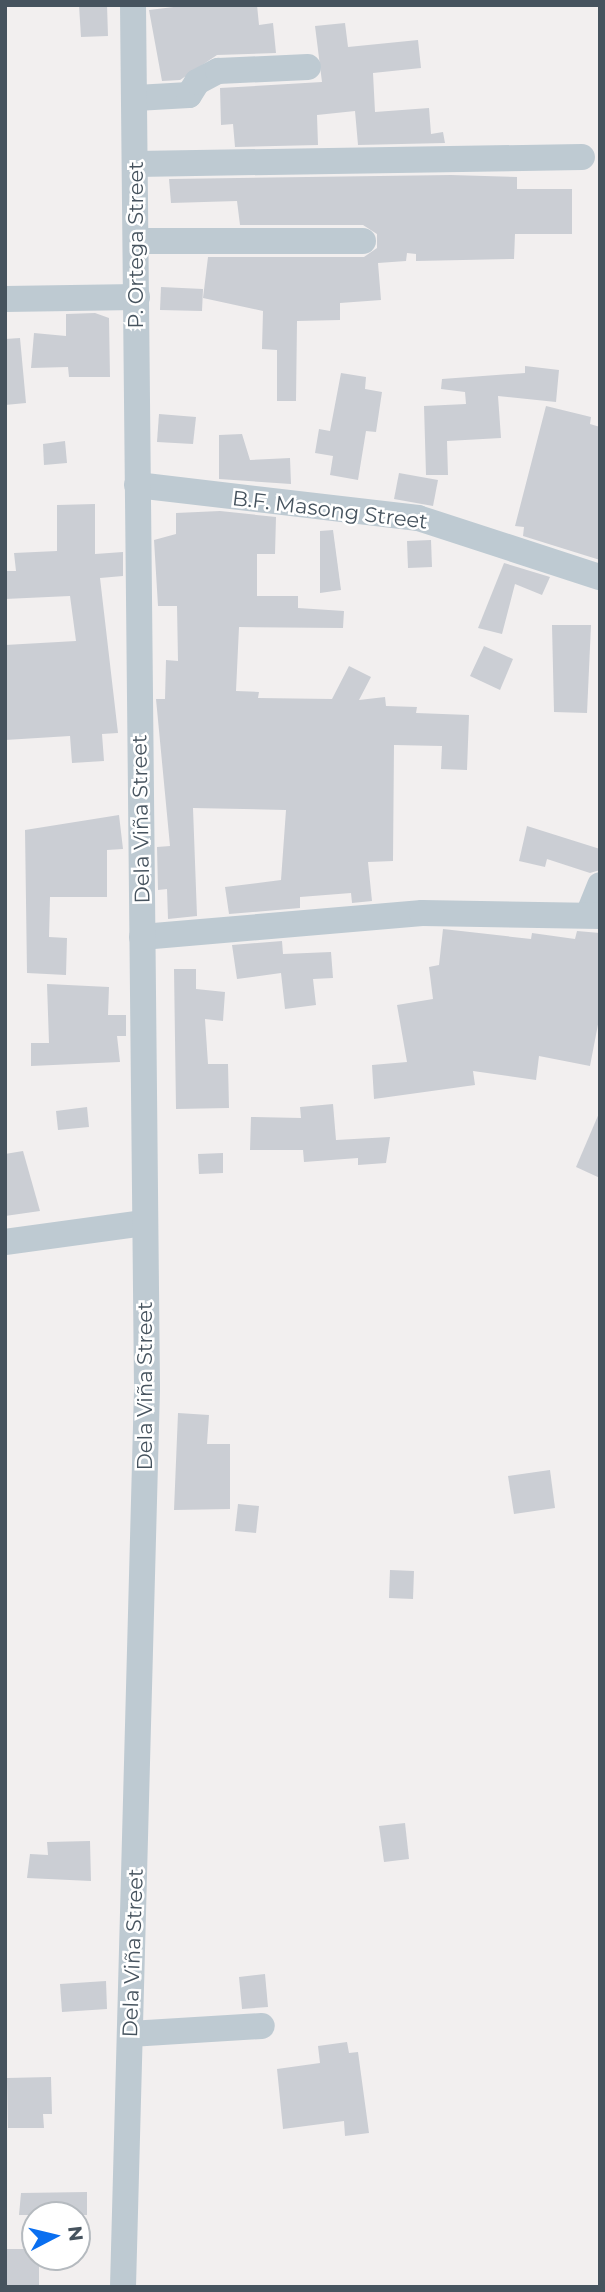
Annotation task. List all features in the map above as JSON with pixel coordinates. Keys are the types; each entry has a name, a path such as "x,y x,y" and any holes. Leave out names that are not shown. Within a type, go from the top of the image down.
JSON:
{"street":[{"name":"P. Ortega Street","path":"133,5 136,98 137,485"},
{"path":"136,98 189,95 197,82 218,71 308,67"},
{"path":"136,164 582,157"},
{"path":"136,241 363,241"},
{"path":"5,299 136,297"},
{"name":"B.F. Masong Street","path":"137,485 418,518 600,577"},
{"name":"Dela Viña Street","path":"123,2287 147,1388 137,485"},
{"path":"142,937 422,913 594,916 600,885"},
{"path":"5,1242 144,1223"},
{"path":"130,2034 262,2026"}],"building":[{"path":"79,5 107,5 108,36 81,37"},
{"path":"190,5 257,5 259,25 273,23 276,53 217,55 180,80 162,81 149,10"},
{"path":"345,23 348,47 418,40 421,68 373,73 375,112 429,108 431,134 443,132 445,143 358,145 355,111 317,115 318,145 235,147 233,124 221,125 220,88 322,82 315,26"},
{"path":"451,175 517,177 517,189 572,189 572,234 515,234 514,259 416,261 416,254 407,253 406,261 378,263 381,300 340,303 340,320 297,321 296,401 277,401 277,350 262,349 263,311 203,298 208,257 364,257 377,248 377,234 363,225 240,225 237,201 171,203 169,179"},
{"path":"161,287 203,289 202,311 160,310"},
{"path":"95,313 109,318 110,377 69,377 68,367 31,368 34,333 66,336 66,314"},
{"path":"20,338 26,403 5,405 5,339"},
{"path":"525,366 559,370 556,402 498,396 501,438 447,441 448,475 426,475 424,406 466,404 465,392 441,389 442,379 525,373"},
{"path":"341,373 366,377 365,389 382,392 376,432 366,431 358,480 330,475 333,456 315,453 319,429 330,431"},
{"path":"546,406 591,417 590,424 600,427 600,560 523,536 524,527 515,526"},
{"path":"159,414 196,417 193,444 157,442"},
{"path":"242,434 250,460 290,458 291,484 219,479 219,435"},
{"path":"65,441 67,463 44,465 43,444"},
{"path":"399,473 438,480 433,506 394,499"},
{"path":"95,504 95,554 123,552 123,576 100,578 118,733 102,734 104,761 72,763 70,736 5,740 5,645 76,641 70,596 5,599 5,571 16,571 14,553 57,551 57,505"},
{"path":"220,511 276,517 275,554 257,554 257,596 298,596 298,608 344,611 343,628 239,627 236,691 259,692 258,698 332,699 349,666 371,677 359,700 385,697 386,706 417,707 416,713 469,715 467,770 441,769 442,746 394,745 393,861 368,862 372,901 352,903 351,893 300,897 300,908 229,914 225,887 281,880 286,810 193,808 197,916 168,919 167,889 158,890 157,847 170,846 156,699 165,699 166,660 178,661 177,606 158,606 154,540 176,534 176,513"},
{"path":"333,530 341,590 320,593 320,531"},
{"path":"431,540 432,567 408,568 407,541"},
{"path":"504,563 550,577 542,595 515,584 502,634 478,628"},
{"path":"552,625 591,625 587,713 554,712"},
{"path":"484,646 513,659 500,690 470,676"},
{"path":"119,815 123,849 107,850 107,897 50,897 49,937 67,938 66,975 27,973 25,830"},
{"path":"527,826 600,849 600,870 590,873 547,859 545,867 519,861"},
{"path":"443,929 531,939 532,933 575,939 577,931 600,933 600,1014 590,1066 539,1056 536,1080 473,1071 475,1085 374,1099 372,1065 407,1062 397,1005 433,999 429,967 439,965"},
{"path":"282,941 283,954 331,952 333,978 313,979 316,1005 285,1009 281,973 237,979 232,945"},
{"path":"174,969 196,969 196,989 225,992 223,1021 205,1019 208,1064 228,1064 229,1108 176,1109"},
{"path":"47,984 109,987 108,1015 126,1015 126,1036 117,1036 120,1062 31,1066 31,1043 49,1043"},
{"path":"333,1104 336,1140 390,1137 386,1163 358,1165 358,1158 304,1162 303,1150 250,1150 251,1117 301,1118 300,1107"},
{"path":"87,1107 89,1127 58,1130 56,1111"},
{"path":"600,1111 600,1178 576,1167"},
{"path":"23,1151 40,1211 5,1216 5,1154"},
{"path":"223,1153 223,1173 199,1174 198,1154"},
{"path":"178,1413 209,1415 207,1444 230,1444 230,1509 174,1510"},
{"path":"550,1470 555,1508 514,1514 508,1476"},
{"path":"238,1504 259,1506 256,1533 235,1531"},
{"path":"390,1570 414,1571 413,1599 389,1598"},
{"path":"405,1823 409,1859 384,1862 379,1826"},
{"path":"90,1841 91,1881 27,1878 30,1854 48,1855 47,1842"},
{"path":"265,1974 268,2007 242,2009 239,1977"},
{"path":"106,1981 107,2009 62,2012 60,1984"},
{"path":"347,2042 349,2053 358,2052 369,2133 345,2136 344,2121 283,2129 277,2069 320,2063 318,2046"},
{"path":"51,2077 52,2114 43,2114 44,2128 8,2128 7,2078"},
{"path":"87,2192 87,2201 21,2201 19,2215 21,2193"},
{"path":"5,2249 21,2249 21,2271 39,2271 39,2285 5,2286"}]}
